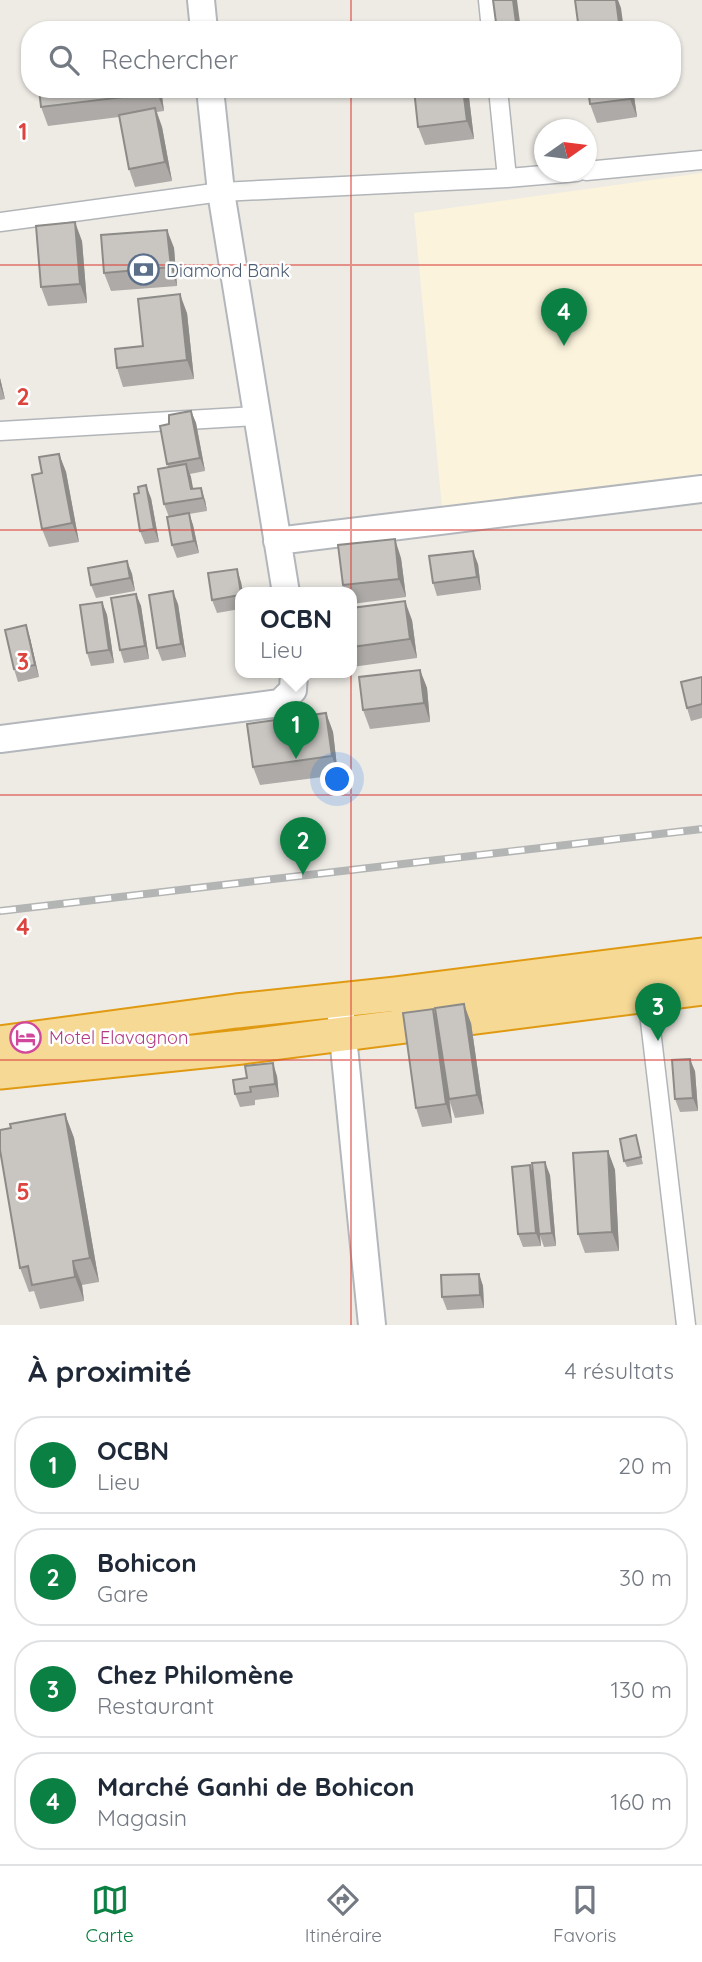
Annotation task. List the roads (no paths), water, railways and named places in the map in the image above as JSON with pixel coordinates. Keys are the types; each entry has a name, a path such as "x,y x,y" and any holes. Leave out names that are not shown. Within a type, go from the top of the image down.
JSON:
{"highway":[{"path":"0,1072 242,1047 341,1016 702,955"},
{"path":"0,1043 236,1011 341,1016 647,996 702,988"}],"street":[{"path":"201,0 203,21"},
{"path":"488,0 490,21"},
{"path":"212,98 221,192 285,587"},
{"path":"499,98 507,178"},
{"path":"597,170 702,160"},
{"path":"0,222 221,192 534,176"},
{"path":"0,430 256,416"},
{"path":"277,541 702,489"},
{"path":"0,739 279,702 293,690 294,678"},
{"path":"647,996 686,1325"},
{"path":"341,1016 372,1325"}],"railway":[{"path":"0,911 702,829"}],"place":[{"name":"Diamond Bank","path":"143,270"},
{"name":"Marché Ganhi de Bohicon","path":"564,346"},
{"name":"OCBN","path":"296,759"},
{"name":"Bohicon","path":"303,875"},
{"name":"Motel Elavagnon","path":"26,1037"},
{"name":"Chez Philomène","path":"658,1041"}]}
